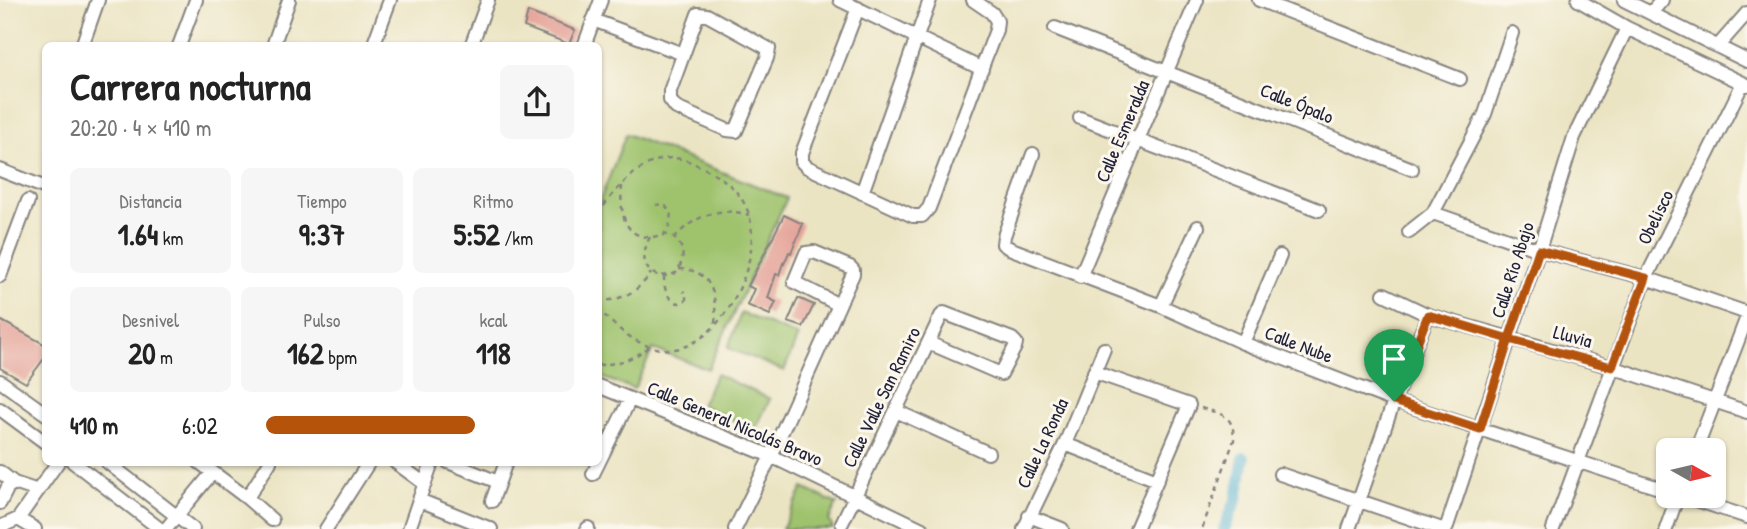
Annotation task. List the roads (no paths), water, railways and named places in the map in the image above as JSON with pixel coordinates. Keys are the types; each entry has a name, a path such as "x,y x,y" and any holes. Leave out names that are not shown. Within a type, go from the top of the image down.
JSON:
{"street":[{"path":"83,42 98,0"},
{"path":"180,42 196,0"},
{"path":"275,42 289,0"},
{"path":"374,42 390,0"},
{"path":"472,42 488,0"},
{"path":"585,42 601,0"},
{"path":"840,0 982,69"},
{"path":"862,193 930,0"},
{"path":"858,8 802,153 802,162 807,167 913,216 922,216 929,208 996,30 997,21 992,13 973,0"},
{"name":"Calle Esmeralda","path":"1080,277 1197,0"},
{"path":"1258,0 1460,79"},
{"path":"1578,0 1627,28 1745,84"},
{"path":"1624,0 1747,61"},
{"path":"1651,13 1662,0"},
{"path":"1718,46 1747,13"},
{"path":"698,15 707,15 769,49 750,102 736,131 727,130 676,108 670,100 670,91 683,54 698,15"},
{"path":"593,20 683,54"},
{"name":"Calle Ópalo","path":"1055,28 1412,169"},
{"name":"Calle Río Abajo","path":"1444,529 1480,429 1574,137 1627,28"},
{"path":"1409,232 1433,213 1485,114 1511,33"},
{"name":"Obelisco","path":"1553,529 1646,278 1745,84"},
{"path":"1080,118 1319,210"},
{"name":"Calle Nube","path":"1033,155 1003,244 1080,277 1161,306 1243,343 1394,401 1656,487"},
{"path":"0,170 42,186"},
{"path":"0,276 28,201"},
{"path":"1433,213 1539,250 1646,278 1747,315 1700,438"},
{"path":"1161,306 1198,228"},
{"path":"735,529 771,456 839,305 853,270 809,251 794,282 839,305"},
{"path":"1243,343 1280,256"},
{"name":"Lluvia","path":"1384,294 1428,315 1612,367 1747,412"},
{"name":"Calle Valle San Ramiro","path":"842,523 854,497 929,343 944,313 1012,339 1016,343 1003,372 997,374 929,343"},
{"path":"1349,529 1394,401 1428,315"},
{"name":"Calle La Ronda","path":"1024,529 1065,444 1104,349"},
{"path":"1094,372 1189,405 1136,529"},
{"path":"0,381 42,411"},
{"name":"Calle General Nicolás Bravo","path":"602,388 771,456 922,529"},
{"path":"602,456 630,399"},
{"path":"0,409 40,439"},
{"path":"896,411 988,453"},
{"path":"1065,444 1157,480"},
{"path":"0,527 18,519 55,466"},
{"path":"78,466 160,529"},
{"path":"112,466 193,529"},
{"path":"204,466 272,520"},
{"path":"247,498 267,466"},
{"path":"326,529 366,466"},
{"path":"400,466 425,484"},
{"path":"408,529 431,466"},
{"path":"458,466 498,482"},
{"path":"492,501 504,466"},
{"path":"593,474 597,466"},
{"path":"0,472 14,483 38,491"},
{"path":"166,529 212,473"},
{"path":"1280,474 1444,529"},
{"path":"0,503 8,487 14,483"},
{"path":"419,500 491,529"},
{"path":"1666,529 1675,508"},
{"path":"1720,508 1747,517"},
{"path":"1029,516 1062,529"},
{"path":"18,519 36,529"}],"waterway":[{"path":"1224,529 1237,498 1244,458"}]}
